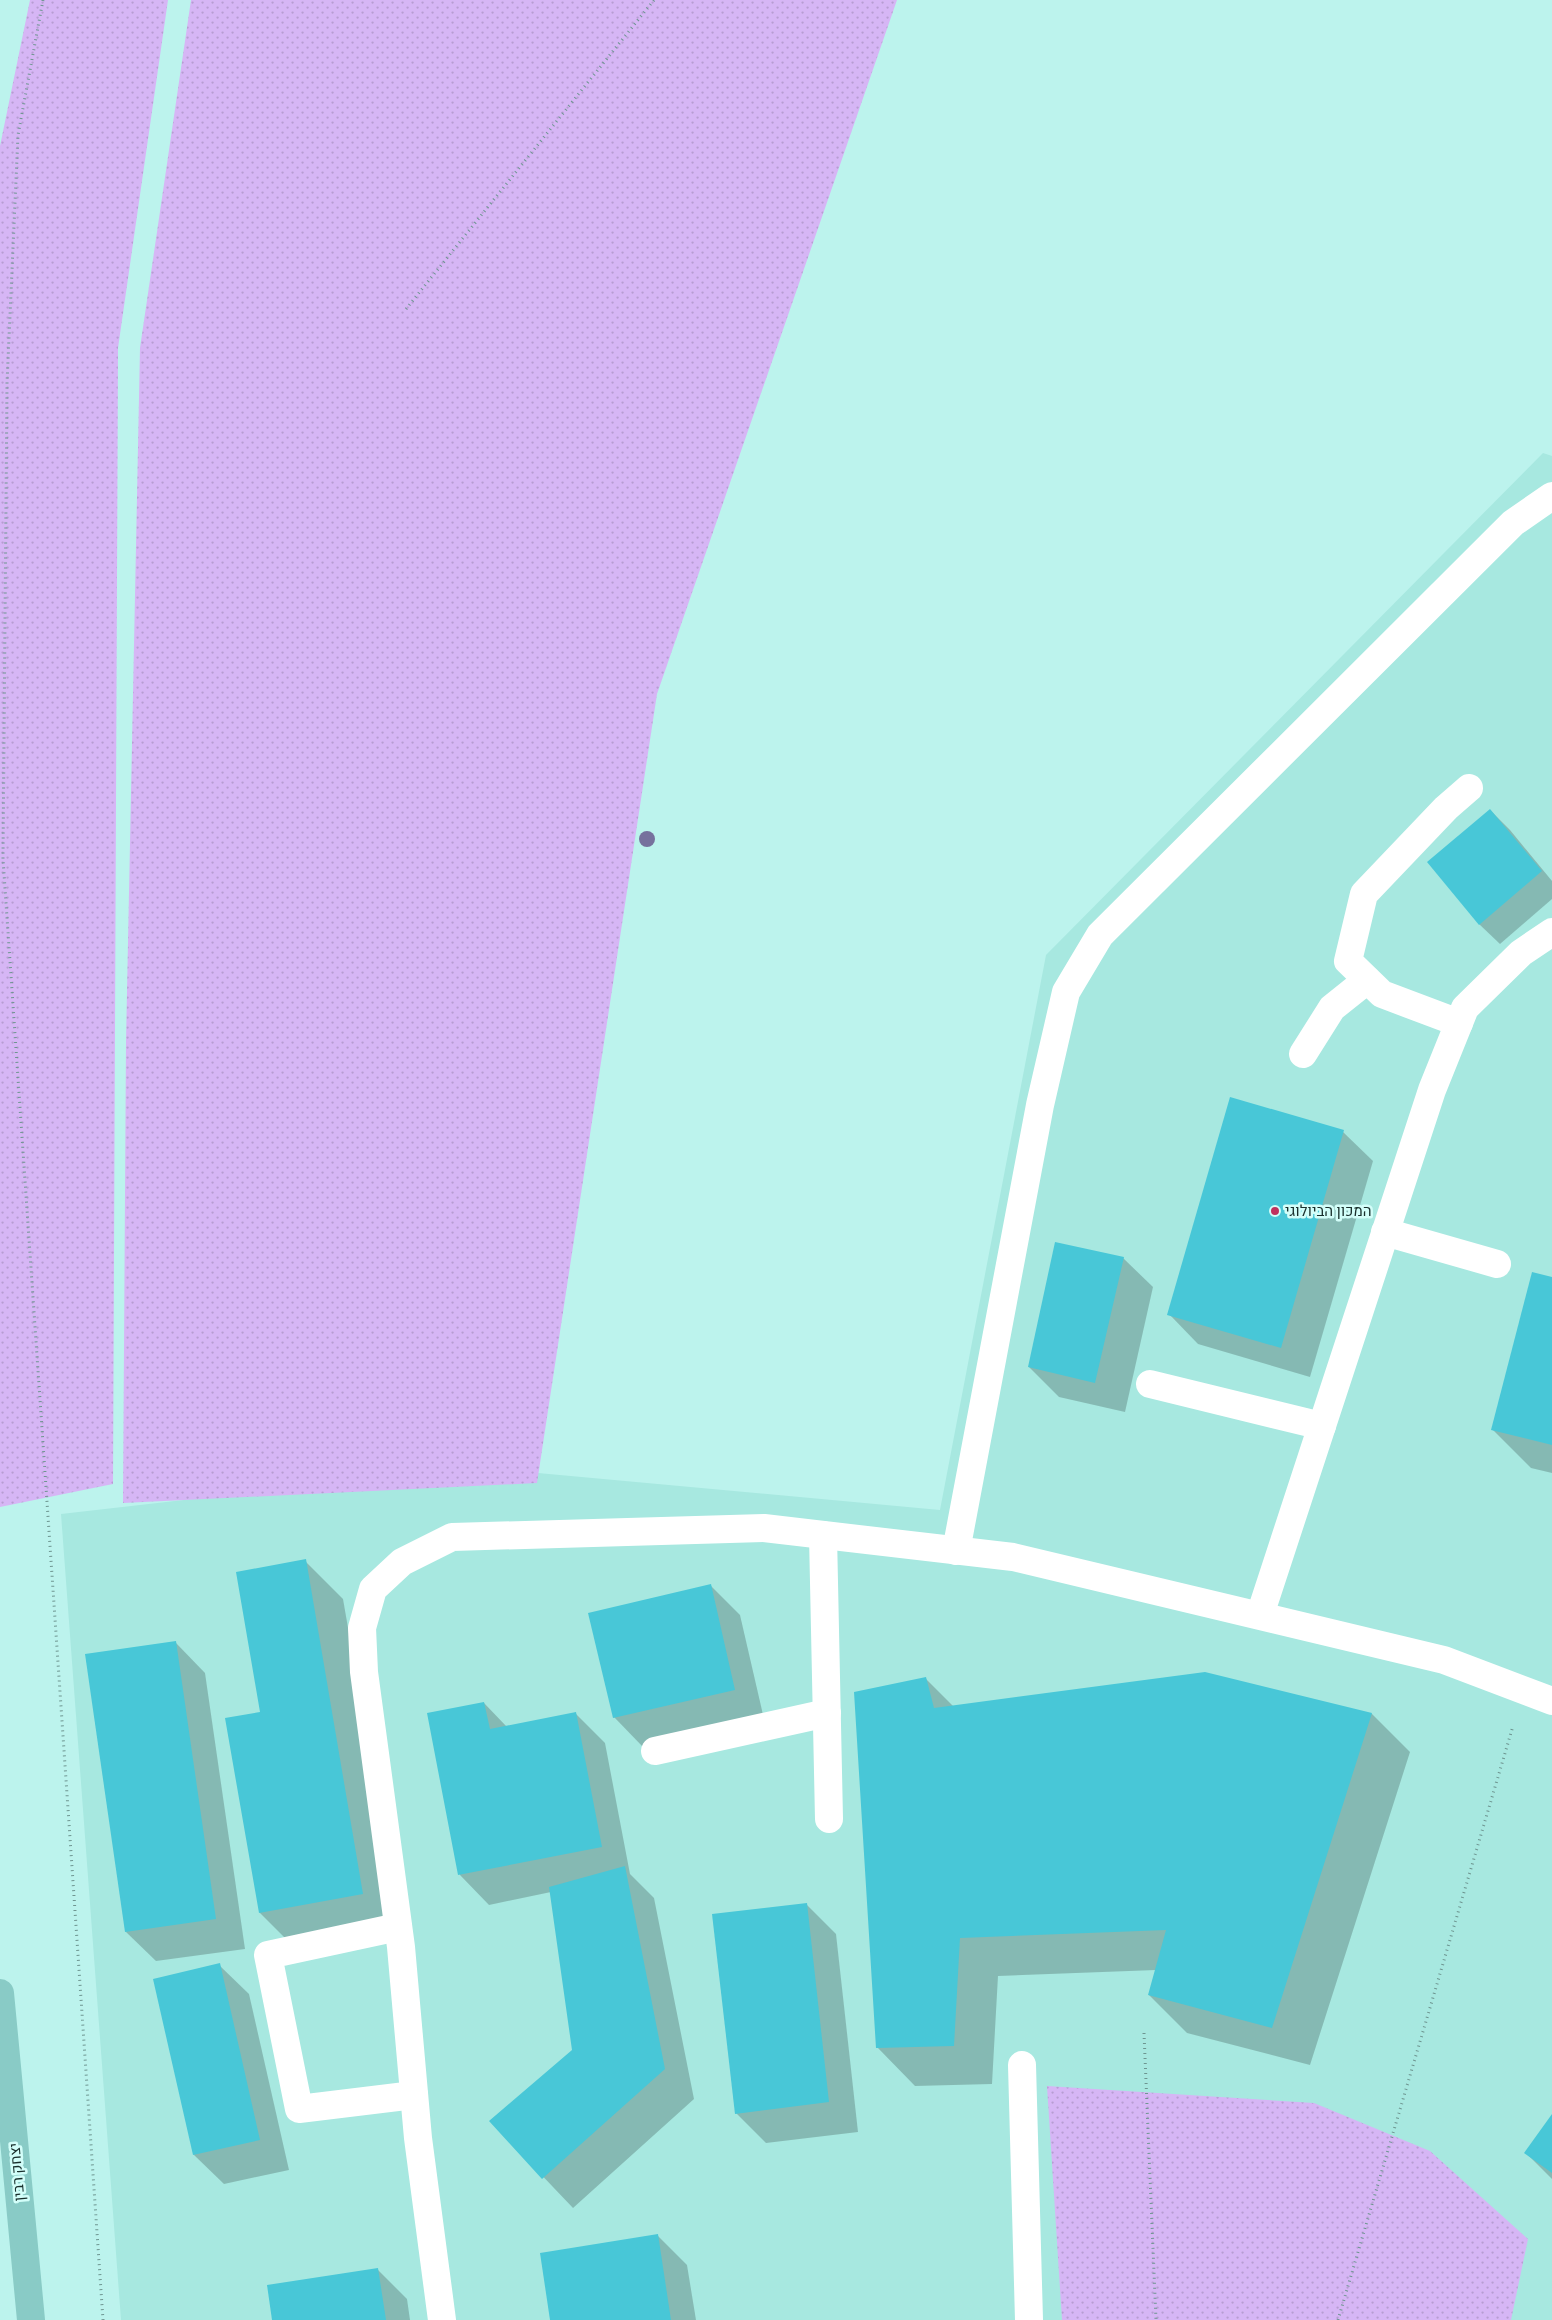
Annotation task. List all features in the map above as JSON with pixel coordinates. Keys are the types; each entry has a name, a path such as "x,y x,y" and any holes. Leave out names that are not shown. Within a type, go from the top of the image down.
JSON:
{"main road":[{"name":"יצחק רבין","path":"0,1993 31,2320"}],"street":[{"path":"956,1551 1040,1105 1066,992 1100,935 1513,523 1552,496"},
{"path":"1460,1023 1382,994 1348,961 1364,894 1446,808 1469,788"},
{"path":"1260,1616 1432,1090 1466,1008 1521,953 1552,932"},
{"path":"1303,1054 1332,1008 1367,980"},
{"path":"1385,1232 1497,1264"},
{"path":"1150,1384 1322,1426"},
{"path":"442,2320 414,2095 398,1927 364,1672 362,1628 374,1589 402,1562 452,1537 764,1528 1013,1557 1444,1660 1552,1701"},
{"path":"823,1535 829,1819"},
{"path":"655,1751 827,1713"},
{"path":"398,1927 268,1955 299,2109 414,2095"},
{"path":"1022,2065 1029,2320"}],"path":[{"path":"43,0 18,135 8,353 3,859 103,2320"},
{"path":"406,309 654,0"},
{"path":"1338,2320 1524,1689"},
{"path":"1144,2033 1156,2320"}],"shaded area":[{"path":"30,0 168,0 118,348 113,1484 0,1507 0,146"},
{"path":"191,0 897,0 657,694 537,1483 123,1503 126,1042 140,348"},
{"name":"המכון הביולוגי","path":"1543,453 1552,456 1552,2320 121,2320 61,1514 474,1467 940,1510 1046,955"},
{"path":"1047,2086 1314,2103 1430,2151 1528,2239 1511,2320 1062,2320"}],"building":[{"path":"1490,809 1542,871 1479,925 1427,862"},
{"path":"1230,1097 1344,1130 1281,1348 1167,1315"},
{"path":"1055,1242 1124,1257 1095,1383 1028,1367"},
{"path":"1532,1272 1552,1277 1552,1445 1491,1430"},
{"path":"306,1559 363,1894 259,1913 225,1718 260,1712 236,1572"},
{"path":"711,1584 735,1690 613,1718 588,1613"},
{"path":"176,1641 216,1919 125,1932 85,1654"},
{"path":"1205,1672 1372,1713 1272,2028 1148,1995 1166,1930 960,1938 954,2046 876,2048 854,1692 926,1677 934,1708"},
{"path":"484,1702 490,1729 576,1712 602,1847 458,1875 427,1713"},
{"path":"625,1866 665,2069 542,2179 489,2121 572,2050 549,1887"},
{"path":"807,1903 829,2102 735,2114 712,1914"},
{"path":"220,1963 260,2140 193,2155 153,1979"},
{"path":"1552,2114 1552,2173 1524,2153"},
{"path":"658,2234 671,2320 550,2320 540,2253"},
{"path":"378,2268 386,2320 272,2320 267,2285"}],"place":[{"name":"המכון הביולוגי","path":"1275,1211"}]}
